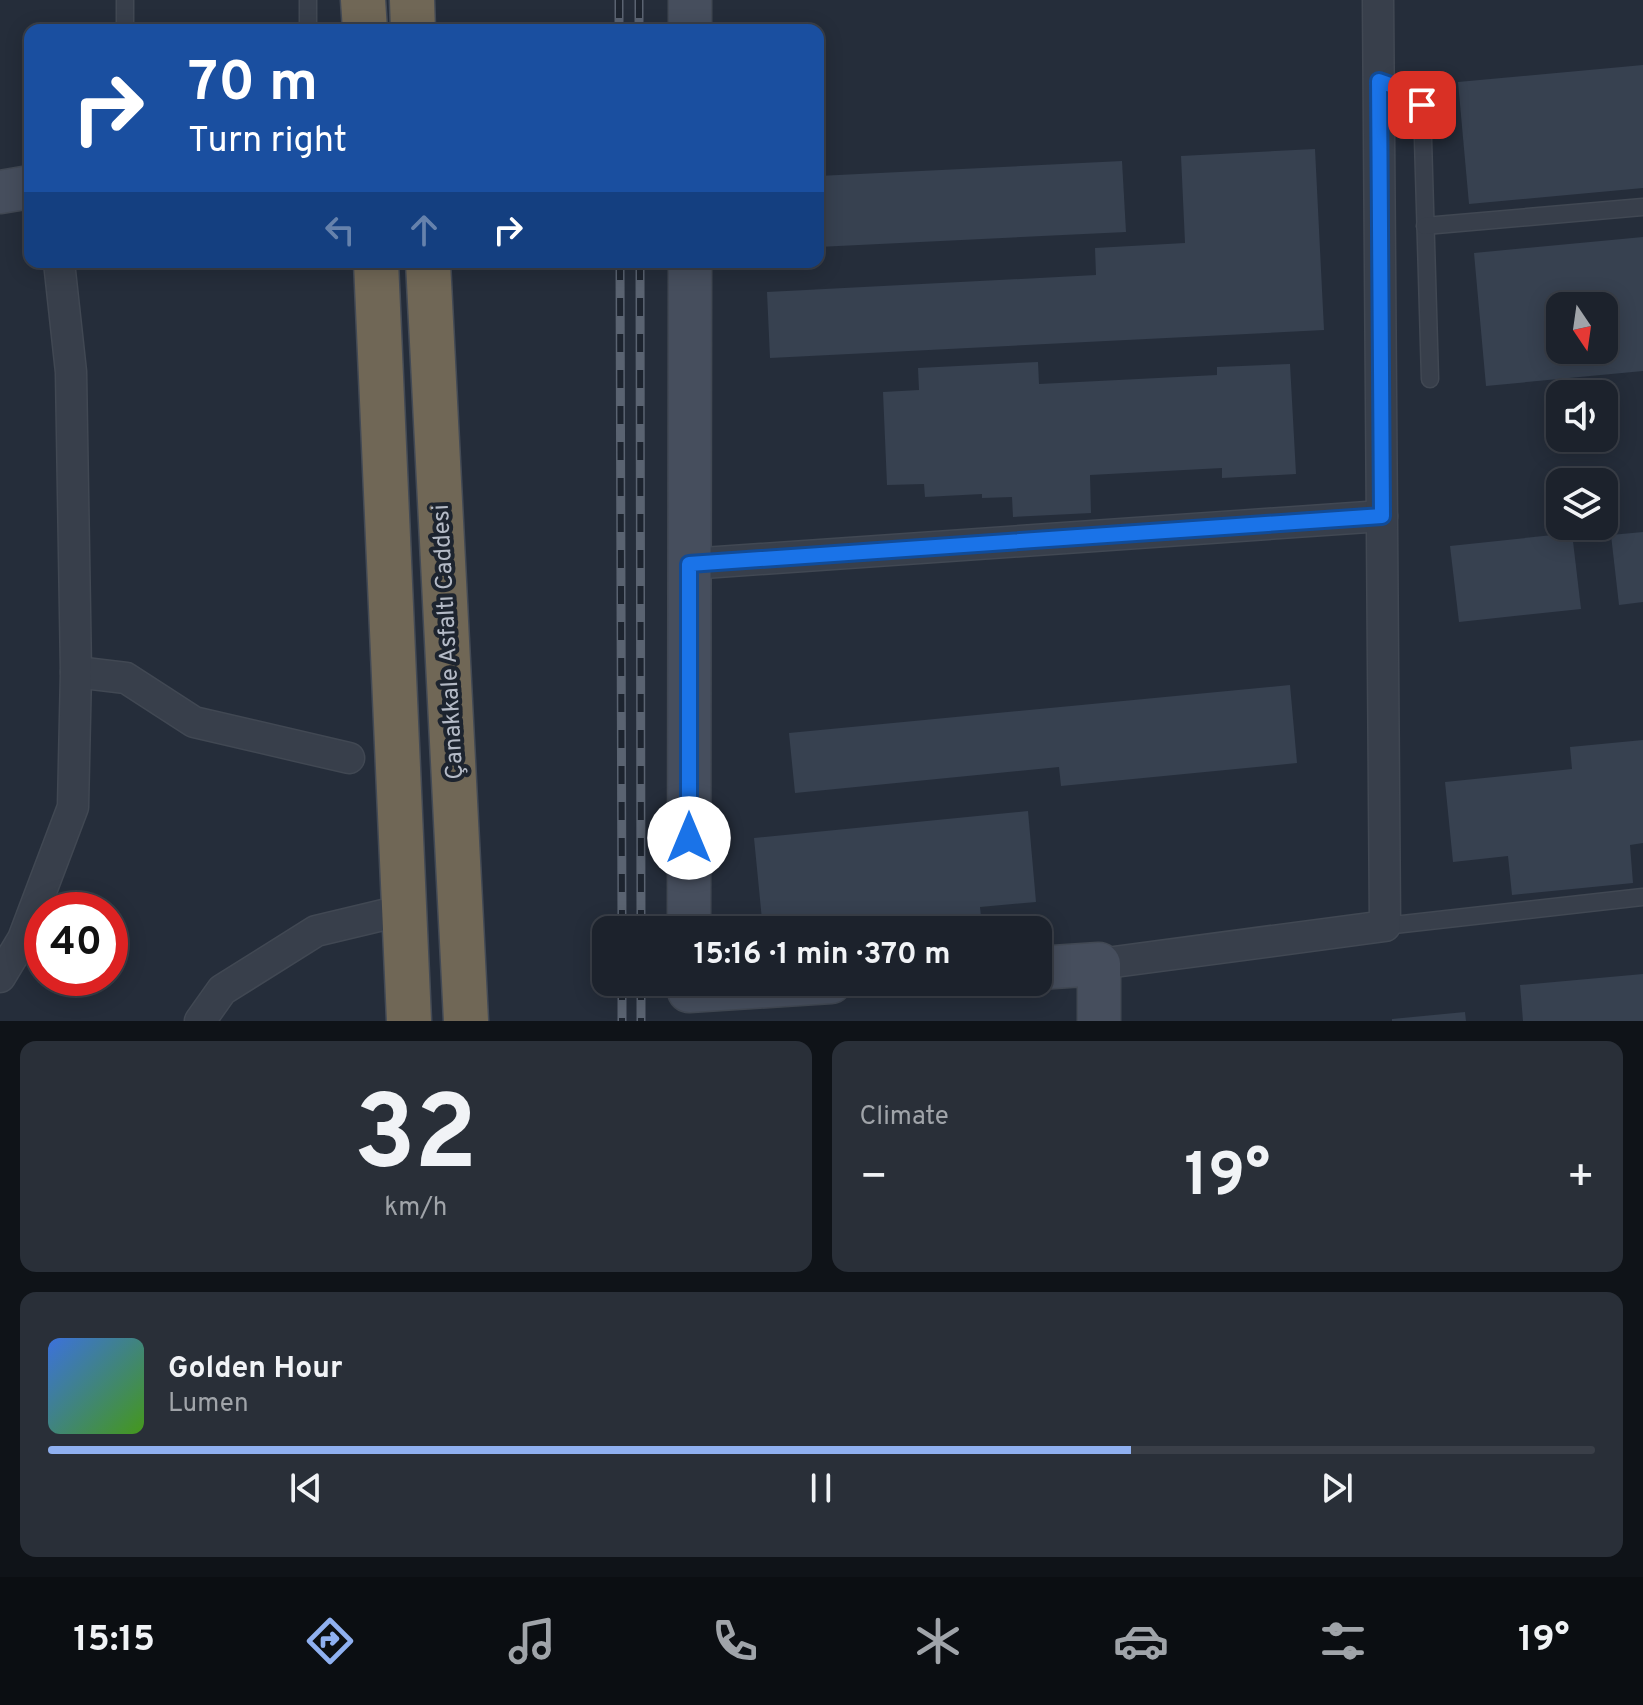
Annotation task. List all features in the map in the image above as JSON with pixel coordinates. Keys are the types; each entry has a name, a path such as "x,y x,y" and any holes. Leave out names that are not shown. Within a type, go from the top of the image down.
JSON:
{"highway":[{"path":"363,0 365,24"},
{"path":"412,0 413,24"},
{"path":"376,268 409,1021"},
{"name":"Çanakkale Asfaltı Caddesi","path":"428,268 466,1021"}],"street":[{"path":"690,0 690,24"},
{"path":"1052,967 1099,964 1385,926 1378,0"},
{"path":"0,192 24,188"},
{"path":"0,977 23,939 73,807 76,672 71,372 60,268"},
{"path":"689,916 690,268"},
{"path":"689,564 1382,516"},
{"path":"76,672 126,678 194,722 349,758"},
{"path":"200,1021 222,990 316,931 404,910"},
{"path":"1099,964 1099,1021"}],"lane":[{"path":"125,0 125,24"},
{"path":"308,0 308,24"},
{"path":"1379,81 1413,93 1422,105 1430,379"},
{"path":"1425,226 1643,207"},
{"path":"1385,926 1643,897"}],"building":[{"path":"1643,65 1643,188 1469,204 1458,82"},
{"path":"1315,149 1324,330 770,358 767,292 1096,275 1095,248 1185,243 1181,156"},
{"path":"1122,161 1126,232 824,247 824,176"},
{"path":"1643,237 1643,371 1486,386 1474,253"},
{"path":"1038,362 1039,384 1217,375 1217,367 1290,364 1296,474 1222,478 1222,468 1090,475 1091,513 1013,517 1012,497 982,498 982,494 925,497 924,484 887,485 883,392 919,390 918,368"},
{"path":"1643,532 1643,602 1619,605 1612,540 1618,540 1618,534"},
{"path":"1546,536 1546,540 1573,540 1581,609 1459,622 1450,546"},
{"path":"1290,685 1297,763 1061,786 1059,767 795,793 789,733"},
{"path":"1643,740 1643,843 1630,845 1633,883 1512,895 1508,856 1453,862 1445,782 1572,769 1570,747"},
{"path":"1028,811 1036,902 980,907 981,916 762,916 754,838"},
{"path":"1643,974 1643,1021 1523,1021 1520,985"},
{"path":"1465,1012 1466,1021 1392,1021 1392,1019"}],"railway":[{"path":"619,0 619,24"},
{"path":"639,0 639,24"},
{"path":"620,268 622,916"},
{"path":"640,268 641,916"},
{"path":"622,996 622,1021"},
{"path":"641,996 641,1021"}],"route":[{"path":"689,838 689,564 1382,516 1379,81 1413,93 1422,105"}]}
